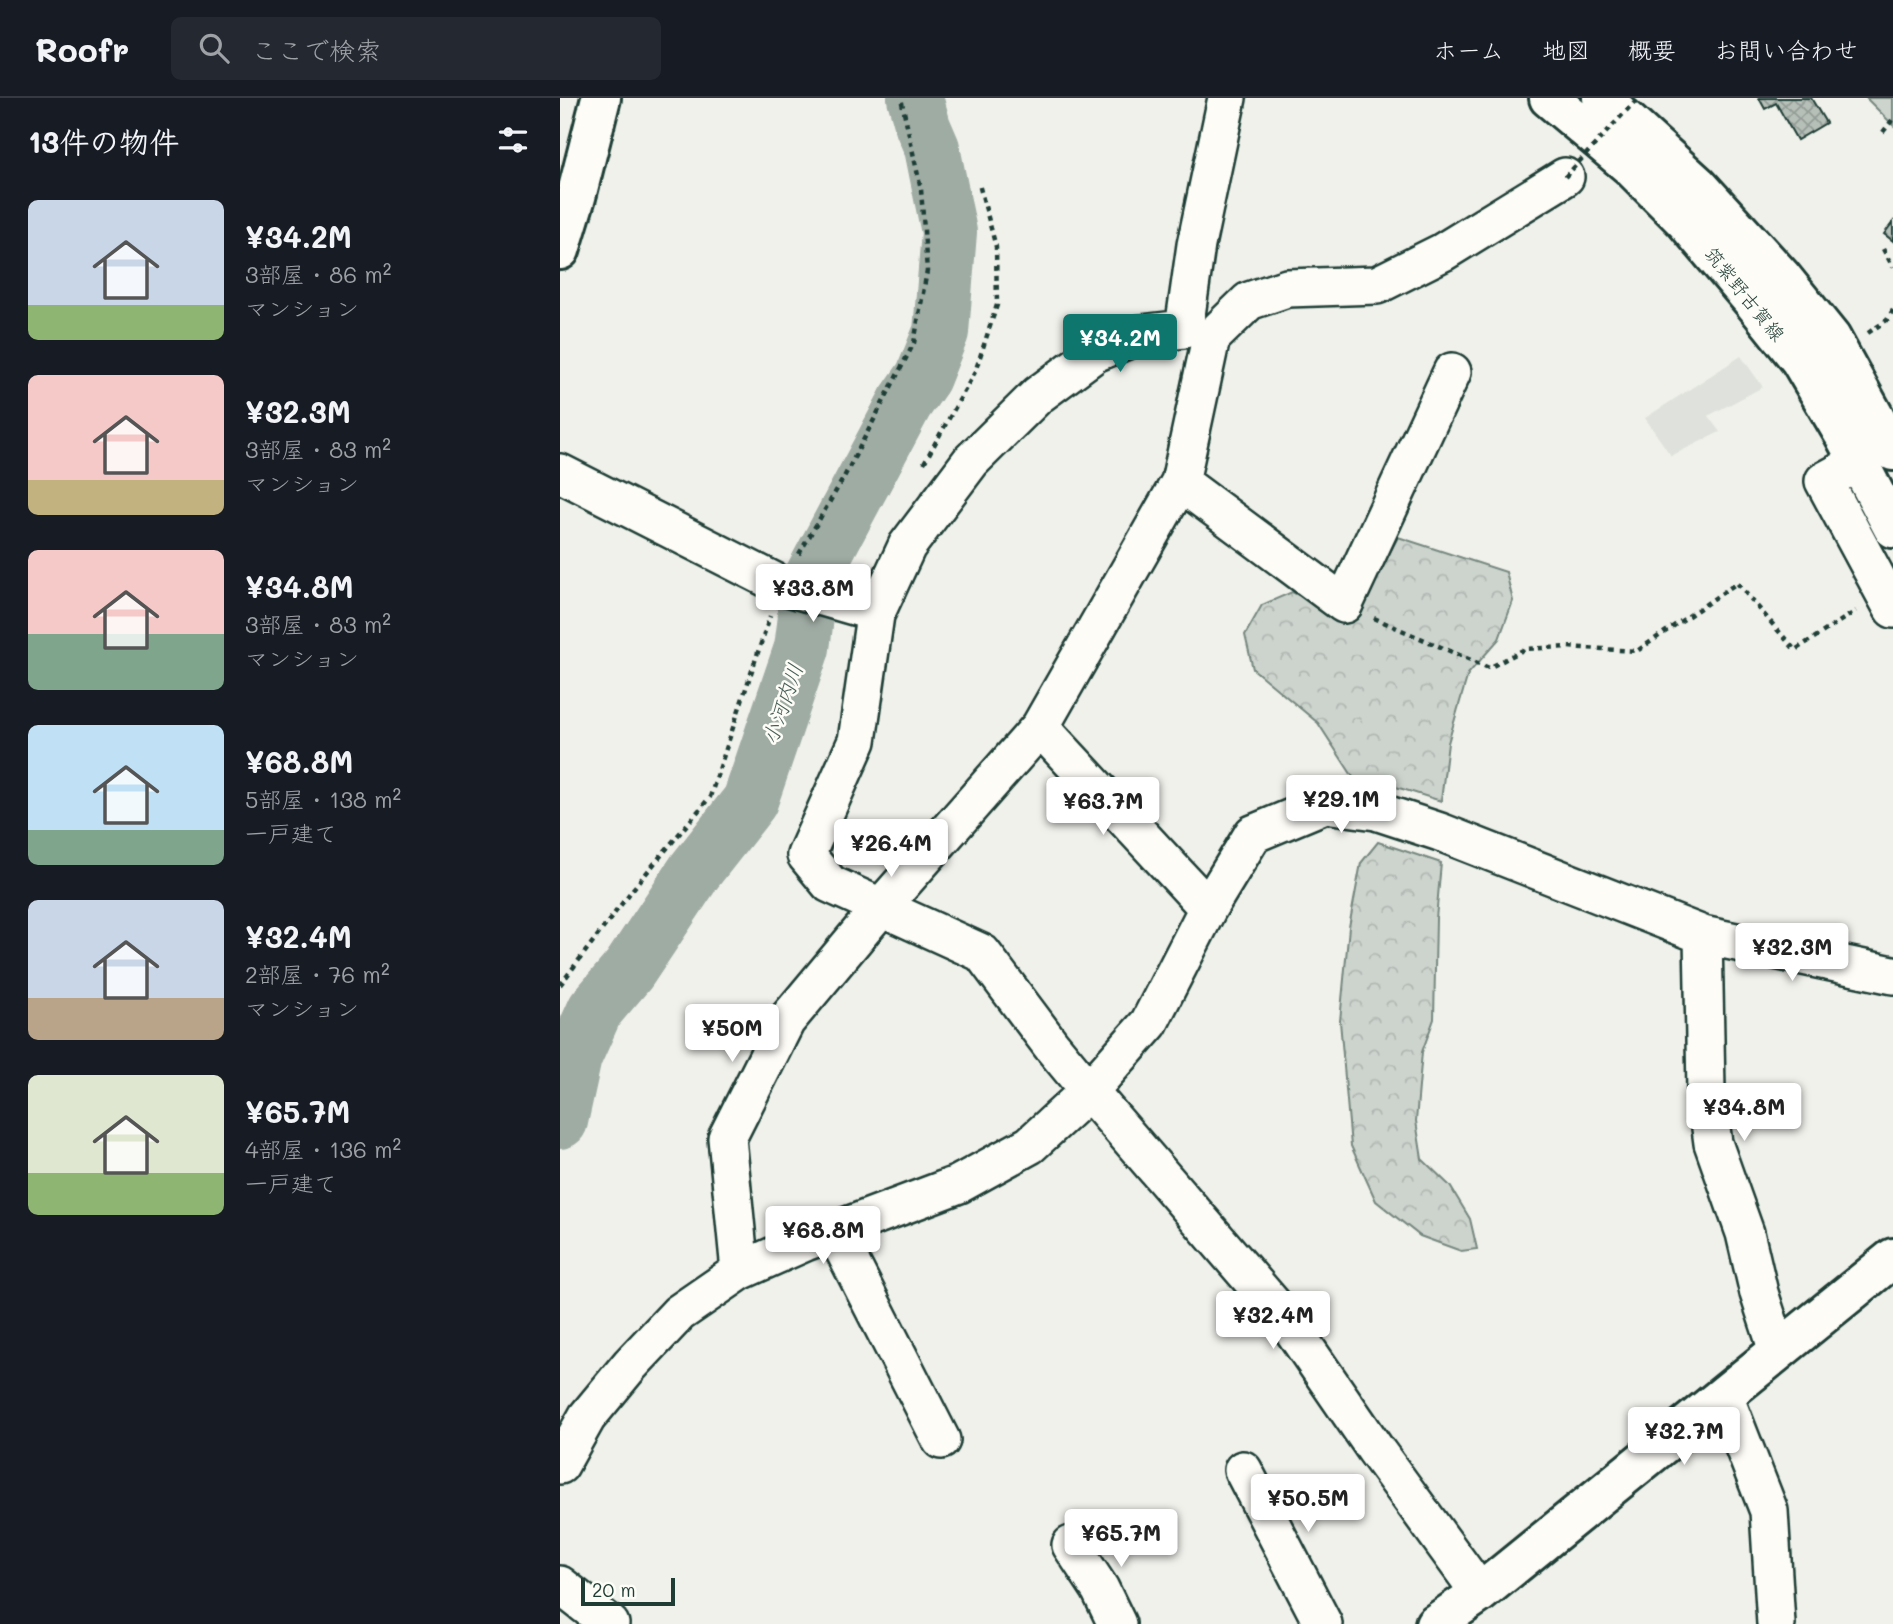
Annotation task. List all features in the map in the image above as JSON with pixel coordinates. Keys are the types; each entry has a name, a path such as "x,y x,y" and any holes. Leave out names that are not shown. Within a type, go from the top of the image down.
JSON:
{"main road":[{"path":"560,250 601,98"},
{"name":"筑紫野古賀線","path":"1549,98 1630,167 1685,221 1876,457"},
{"name":"筑紫野古賀線","path":"1602,98 1698,185 1781,276 1832,338 1876,457 1893,527"},
{"path":"1435,1624 1480,1593 1893,1258"}],"street":[{"path":"740,1271 727,1138 786,1021 882,906 1040,727 1180,482 1197,334 1196,246 1227,98"},
{"path":"1480,1593 1375,1449 1287,1321 1089,1091 982,953 830,884 806,855 857,741 868,611 907,546 971,461 1038,395 1094,353 1141,334 1197,334 1249,301 1287,288 1377,285 1443,252 1565,177"},
{"path":"1180,482 1344,604 1452,372"},
{"path":"1876,457 1824,481 1889,601"},
{"path":"560,473 781,585 868,611"},
{"path":"1040,727 1209,908"},
{"path":"560,1465 587,1417 630,1364 679,1312 740,1271 805,1242 959,1184 1030,1145 1089,1091 1149,1023 1209,908 1253,834 1325,804 1376,811 1440,832 1703,935 1893,975"},
{"path":"1703,935 1706,1091 1713,1143 1745,1233 1759,1293 1778,1351"},
{"path":"835,1232 940,1440"},
{"path":"1724,1396 1769,1511 1776,1624"},
{"path":"1243,1470 1323,1624"},
{"path":"1072,1545 1100,1589 1117,1624"},
{"path":"560,1585 610,1624"}],"path":[{"path":"1565,177 1639,98"},
{"path":"1883,132 1893,119"},
{"path":"923,464 975,372 998,305 996,247 979,184"},
{"path":"1883,249 1893,267"},
{"path":"1864,336 1887,320 1893,310"},
{"path":"1344,604 1489,668 1525,649 1567,647 1637,651 1737,583 1794,650 1889,601"}],"shaded area":[{"path":"1741,356 1763,387 1708,416 1720,432 1671,456 1645,418"}],"green space":[{"path":"1866,98 1893,98 1893,125"},
{"path":"1398,537 1506,572 1513,601 1499,639 1468,674 1448,743 1441,801 1396,787 1355,780 1318,723 1253,669 1245,635 1262,605 1292,592 1354,621"},
{"path":"1378,842 1441,863 1436,919 1434,1019 1422,1052 1416,1121 1422,1159 1450,1186 1470,1219 1477,1249 1461,1251 1420,1236 1376,1201 1351,1146 1340,1021 1349,927 1361,863"}],"building":[{"path":"1759,98 1811,98 1826,123 1797,140 1776,103 1765,109"},
{"path":"1893,222 1893,241 1884,234"}],"waterway":[{"name":"小河内川","path":"560,1121 574,1057 595,1010 629,970 695,871 750,801 802,648 806,617 803,594 905,403 923,377 941,332 949,232 932,148 915,98"}]}
